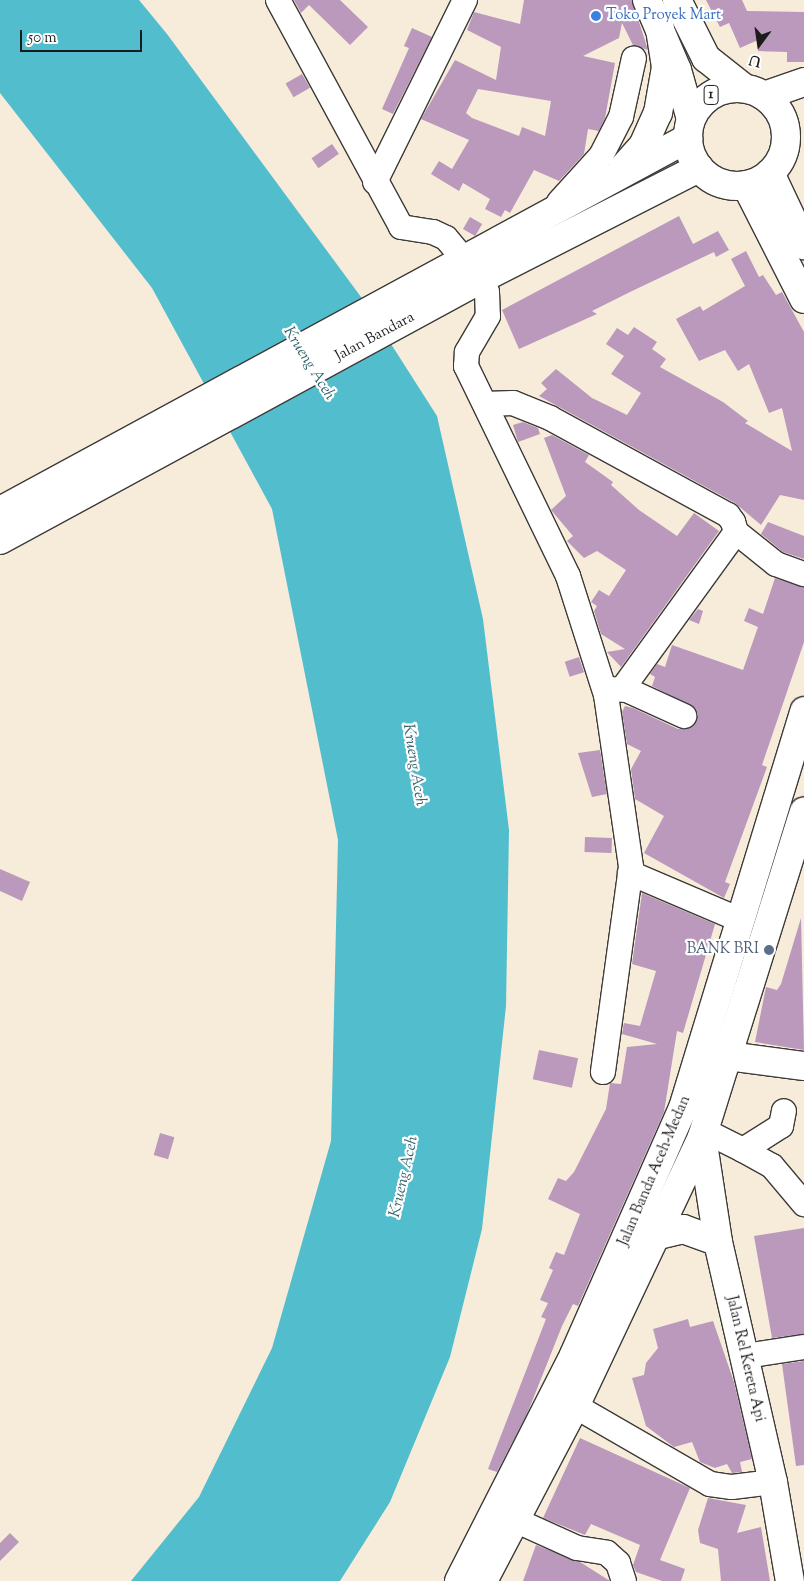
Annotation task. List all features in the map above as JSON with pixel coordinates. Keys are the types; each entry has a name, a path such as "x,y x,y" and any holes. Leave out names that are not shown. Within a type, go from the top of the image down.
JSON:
{"main road":[{"name":"1","path":"676,0 706,58 754,92 795,130 784,152 770,173 746,185"},
{"name":"1","path":"653,12 699,168"},
{"path":"610,181 643,146 658,113 666,67 653,12"},
{"path":"754,92 804,82"},
{"name":"1","path":"689,129 712,94 754,92"},
{"name":"Jalan Bandara","path":"0,510 463,258 610,181 689,129"},
{"path":"699,168 716,181 746,185 804,299"},
{"name":"Jalan Bandara","path":"0,540 479,280 699,168"},
{"path":"770,173 804,245"},
{"name":"Jalan Banda Aceh-Medan","path":"483,1581 501,1528 574,1355 655,1180 684,1108 804,711"},
{"name":"Jalan Banda Aceh-Medan","path":"459,1581 501,1528 575,1406 658,1235 704,1134 804,812"},
{"path":"728,1056 804,1066"},
{"name":"Jalan Rel Kereta Api","path":"704,1134 718,1242 773,1482 790,1581"},
{"path":"658,1235 683,1229 718,1242"}],"street":[{"path":"278,0 401,227 433,232 446,238 463,258"},
{"path":"375,182 465,0"},
{"path":"547,214 601,156 621,117 634,58"},
{"path":"479,280 487,292 488,316 467,352 466,366 568,576 615,691 630,873 603,1072"},
{"path":"485,404 512,404 602,443 728,515 736,532 776,564 804,574"},
{"path":"615,691 736,532"},
{"path":"615,691 684,716"},
{"path":"630,873 740,920"},
{"path":"743,1150 781,1126 784,1111"},
{"path":"704,1134 743,1150 772,1166 804,1204"},
{"path":"745,1356 804,1347"},
{"path":"575,1406 710,1484 732,1487 773,1482"},
{"path":"501,1528 577,1548 607,1552 618,1563 624,1581"}],"water":[{"name":"Krueng Aceh","path":"0,0 139,0 167,34 361,297 437,416 483,619 509,830 506,1006 482,1229 450,1357 390,1502 340,1581 131,1581 199,1497 272,1348 331,1141 338,840 272,509 152,288 0,93"}],"building":[{"path":"294,0 340,0 368,27 350,45 309,5 301,13"},
{"path":"524,0 632,0 648,50 633,45 622,23 619,38 583,56 615,63 605,118 599,131 588,129 584,154 559,181 534,170 510,213 505,210 501,217 485,209 490,199 463,183 459,191 431,174 439,161 452,169 469,140 421,119 455,60 496,80 501,47 467,30 474,12 520,24","holes":["478,89 551,101 545,136 522,127 519,136 472,118 466,113"]},
{"path":"706,0 742,0 747,11 804,12 804,62 787,62 787,52 758,51 758,40 740,48 729,23 720,27"},
{"path":"412,28 432,37 393,114 382,109 409,48 404,46"},
{"path":"302,74 310,88 294,97 286,84"},
{"path":"332,144 339,154 318,168 312,158"},
{"path":"679,216 693,244 718,231 729,250 716,257 714,252 592,311 597,314 519,349 502,310"},
{"path":"470,217 482,224 475,236 463,229"},
{"path":"746,251 759,277 763,275 776,295 782,292 804,332 804,500 780,495 761,525 735,503 539,396 547,389 541,383 556,369 592,398 627,415 641,393 611,374 624,356 606,344 617,328 628,335 634,327 657,342 652,349 666,359 660,367 723,402 748,421 745,423 792,451 782,408 769,413 749,364 738,371 725,350 699,361 676,319 700,306 703,311 745,286 731,259"},
{"path":"523,422 538,428 540,434 518,442 513,425"},
{"path":"552,435 589,455 585,462 613,482 611,485 639,510 677,536 694,513 719,531 621,667 607,652 625,649 601,634 594,611 597,606 591,602 599,590 609,596 626,570 597,551 584,558 567,541 573,536 551,510 566,496 544,438"},
{"path":"768,522 804,536 804,559 783,552 761,534"},
{"path":"775,578 804,587 804,642 762,765 767,767 725,882 730,884 724,898 644,853 664,816 635,799 631,769 641,751 627,744 622,712 625,706 678,729 692,727 698,715 695,708 652,686 655,677 650,674 657,664 665,667 672,645 743,670 758,627 744,621 749,608 763,614"},
{"path":"698,609 703,611 699,624 689,620"},
{"path":"579,657 584,672 570,677 565,662"},
{"path":"600,750 607,794 592,797 578,753"},
{"path":"585,837 612,838 611,853 584,852"},
{"path":"0,869 30,882 22,901 0,891"},
{"path":"642,893 715,924 683,1033 677,1031 664,1112 578,1306 573,1304 562,1326 527,1414 497,1472 488,1469 546,1319 541,1317 548,1303 540,1300 553,1270 549,1268 556,1252 564,1255 580,1214 548,1199 558,1178 566,1181 574,1172 606,1109 610,1083 621,1084 627,1047 657,1044 622,1034 624,1023 640,1026 656,971 632,964"},
{"path":"801,918 804,1050 755,1042 766,987 777,990 781,984"},
{"path":"539,1050 578,1058 572,1088 533,1079"},
{"path":"160,1133 174,1137 168,1159 154,1155"},
{"path":"804,1228 804,1334 772,1338 754,1236"},
{"path":"688,1319 690,1327 713,1321 734,1382 752,1459 740,1462 742,1472 732,1473 727,1464 715,1468 700,1462 692,1442 674,1447 646,1426 632,1378 644,1375 646,1363 658,1348 653,1329"},
{"path":"804,1361 804,1465 796,1466 782,1364"},
{"path":"580,1438 690,1488 660,1560 685,1569 681,1581 662,1581 636,1572 633,1565 640,1545 591,1524 585,1535 543,1518"},
{"path":"708,1498 746,1505 737,1533 761,1527 770,1581 721,1581 718,1549 700,1543 698,1530"},
{"path":"10,1533 19,1542 0,1561 0,1543"},
{"path":"536,1545 580,1562 610,1581 523,1581"}],"place":[{"name":"Toko Proyek Mart","path":"596,16"},
{"name":"BANK BRI","path":"769,950"}]}
